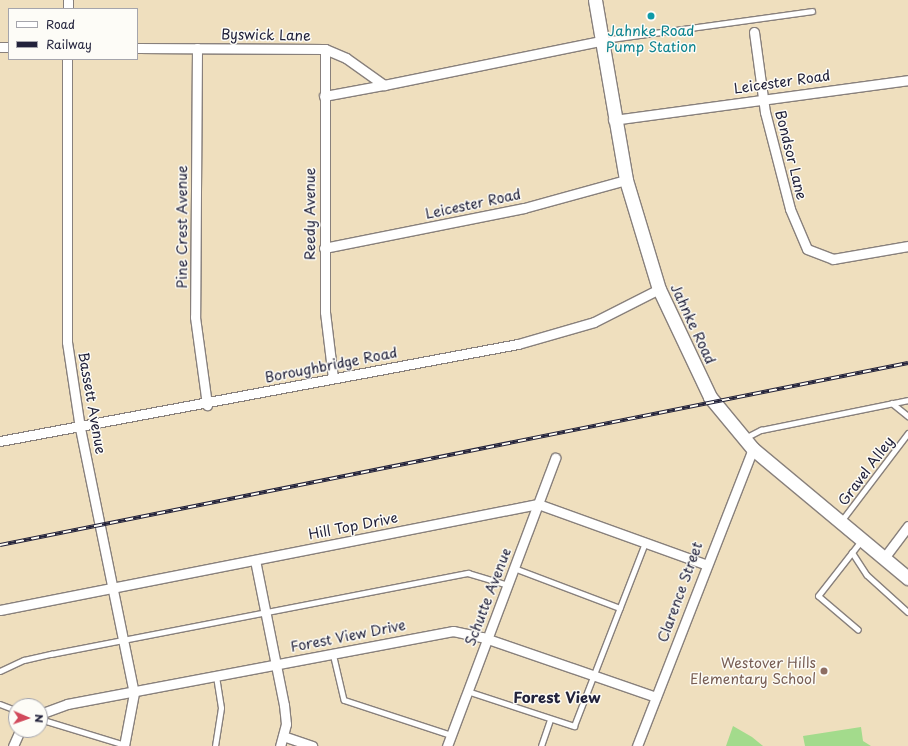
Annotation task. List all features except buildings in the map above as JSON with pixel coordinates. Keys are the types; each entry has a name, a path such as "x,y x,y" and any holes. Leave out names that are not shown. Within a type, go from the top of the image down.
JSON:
{"main road":[{"name":"Jahnke Road","path":"595,0 613,120 626,180 659,289 713,402 753,449 908,578"}],"street":[{"name":"Bondsor Lane","path":"754,32 763,99 790,209 802,240 816,254 842,259 908,246"},
{"path":"324,96 600,41"},
{"name":"Byswick Lane","path":"138,48 325,49 346,58 384,85"},
{"name":"Pine Crest Avenue","path":"197,48 195,317 207,405"},
{"name":"Reedy Avenue","path":"325,49 325,312 333,378"},
{"name":"Bassett Avenue","path":"67,60 67,342 80,428 134,693 125,746"},
{"name":"Leicester Road","path":"613,120 908,80"},
{"name":"Leicester Road","path":"324,248 524,208 626,180"},
{"name":"Boroughbridge Road","path":"0,441 207,405 333,378 518,344 594,322 659,289"},
{"name":"Clarence Street","path":"637,746 705,564 753,449"},
{"name":"Schutte Avenue","path":"447,746 556,458"},
{"path":"538,504 705,564"},
{"name":"Hill Top Drive","path":"0,610 114,589 538,504"},
{"path":"884,558 908,526"},
{"path":"255,560 277,664 286,724 284,736 280,746"},
{"name":"Forest View Drive","path":"48,711 67,704 134,693 333,653 453,631 487,639 656,697"},
{"path":"284,736 312,746"}],"lane":[{"path":"600,41 812,11"},
{"path":"744,439 761,430 908,400"},
{"path":"892,403 908,416"},
{"name":"Gravel Alley","path":"841,522 908,433"},
{"path":"858,630 818,596 862,539"},
{"path":"468,691 550,720 574,726 645,543"},
{"path":"852,552 867,575 908,612"},
{"path":"514,568 620,608"},
{"path":"0,670 24,660 468,572 508,585"},
{"path":"333,653 344,700 451,735"},
{"path":"215,746 221,708 216,676"},
{"path":"541,746 550,720"},
{"path":"48,722 125,746"}],"green space":[{"path":"733,726 752,737 763,746 726,746"},
{"path":"861,727 863,741 871,746 805,746 803,736"}],"railway":[{"path":"0,545 908,363"}],"place":[{"name":"Jahnke Road Pump Station","path":"651,16"},
{"name":"Westover Hills Elementary School","path":"824,671"}],"district":[{"name":"Forest View","path":"557,697"}]}
